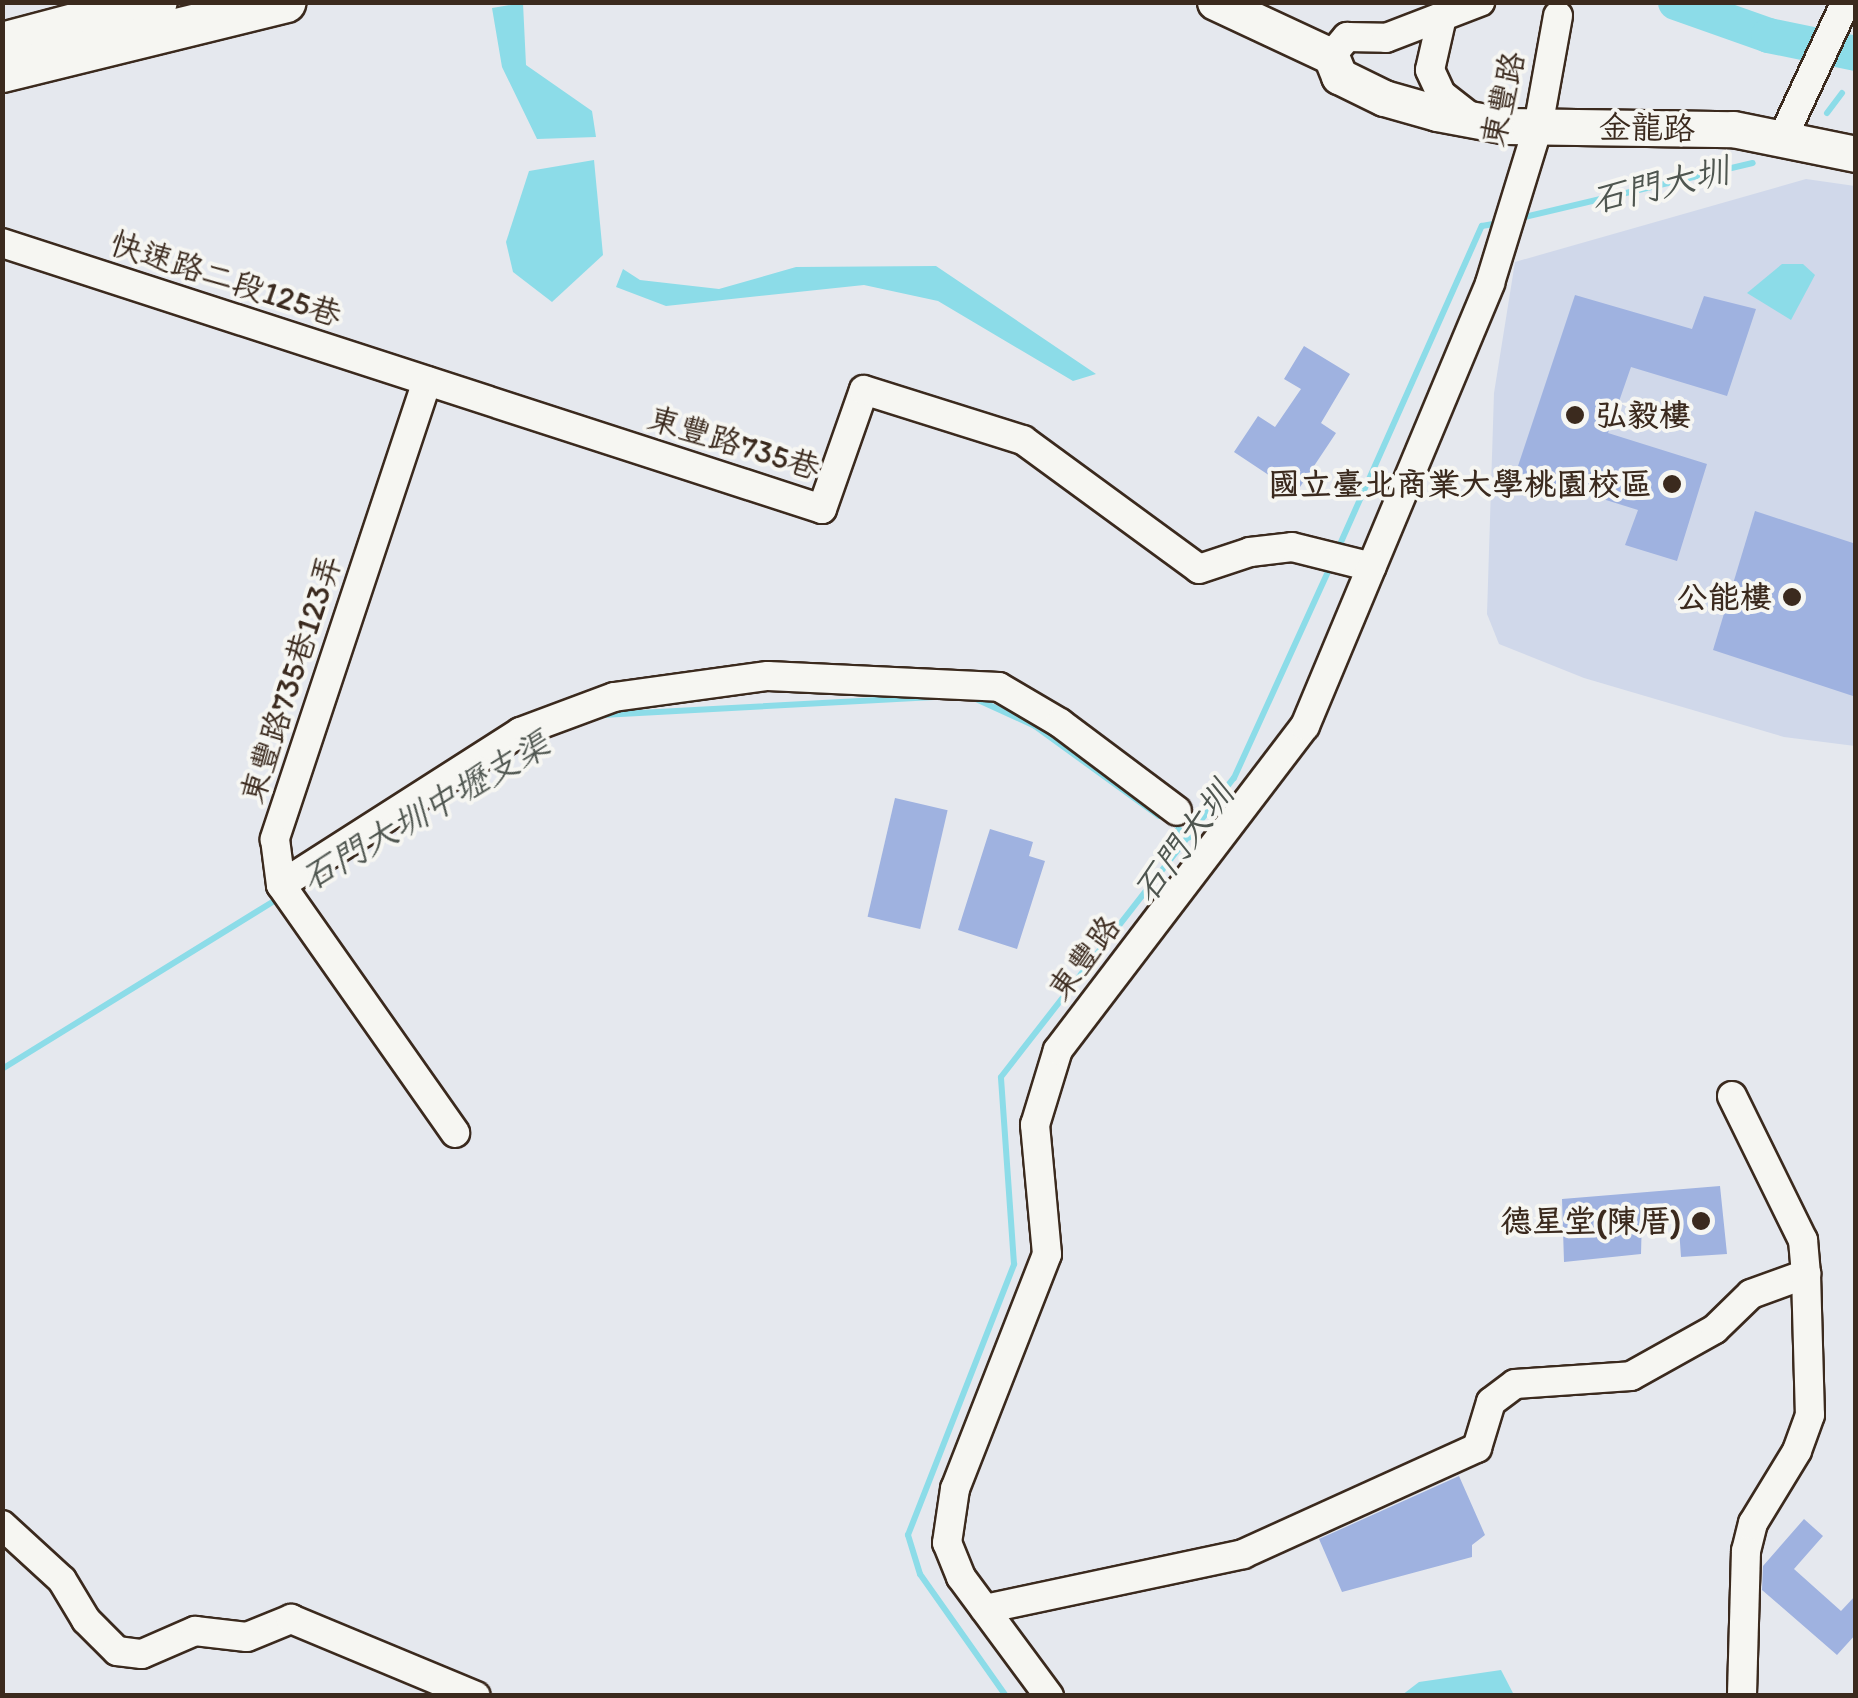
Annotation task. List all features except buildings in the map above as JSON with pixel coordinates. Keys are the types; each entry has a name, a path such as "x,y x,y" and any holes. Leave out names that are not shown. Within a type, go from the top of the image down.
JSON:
{"highway":[{"path":"2,16 58,2"},
{"path":"2,43 157,2"},
{"path":"2,72 242,8 286,2"}],"main road":[{"path":"1215,2 1331,56"},
{"path":"2,63 242,8"},
{"name":"金龍路","path":"1331,56 1338,76 1438,113 1475,120 1538,127 1733,129 1856,154"}],"street":[{"path":"1331,56 1347,38 1386,38 1480,2"},
{"path":"1783,137 1843,7"},
{"name":"東豐路","path":"1049,1696 960,1576 948,1543 955,1489 1046,1254 1034,1125 1058,1050 1306,726 1347,561 1490,283 1538,127 1558,16"},
{"path":"1442,17 1430,70 1441,94 1475,120"},
{"name":"快速路二段125巷","path":"2,243 427,381"},
{"name":"東豐路735巷","path":"427,381 822,509 864,390 1023,440 1199,568 1250,552 1292,548 1347,561"},
{"name":"東豐路735巷123弄","path":"427,381 275,838 282,884 454,1133"},
{"path":"282,884 520,732 614,698 768,676 999,687 1060,723 1177,811"},
{"path":"1732,1096 1803,1240 1810,1415 1796,1451 1753,1523 1746,1551 1742,1696"},
{"path":"984,1609 1243,1554 1477,1448 1491,1402 1515,1384 1631,1376 1715,1329 1751,1294 1806,1274"},
{"path":"2,1525 62,1580 86,1620 117,1651 142,1654 195,1631 247,1636 291,1620 476,1696"}],"shaded area":[{"name":"國立臺北商業大學桃園校區","path":"1806,179 1855,186 1855,746 1784,737 1584,678 1499,644 1487,614 1494,393 1515,262"}],"water":[{"path":"523,3 526,65 592,111 596,137 537,139 502,67 492,8"},
{"path":"594,160 603,255 552,302 513,272 506,242 529,171"},
{"path":"1782,264 1803,264 1815,275 1791,320 1747,293"},
{"path":"936,266 1096,374 1073,381 938,301 864,285 666,306 616,287 623,269 640,280 719,289 796,267"},
{"path":"1501,1670 1514,1695 1402,1695 1419,1682"}],"waterway":[{"path":"1675,2 1768,35 1856,53"},
{"name":"石門大圳","path":"1827,113 1842,93"},
{"name":"石門大圳","path":"1520,218 1753,163"},
{"name":"石門大圳","path":"1337,551 1482,226 1499,223"},
{"name":"石門大圳","path":"1006,1696 920,1574 908,1535 1014,1264 1001,1077 1234,778 1332,563"},
{"name":"石門大圳中壢支渠","path":"602,715 939,697"},
{"name":"石門大圳中壢支渠","path":"976,699 1035,726 1159,816"},
{"name":"石門大圳中壢支渠","path":"426,808 500,761"},
{"name":"石門大圳中壢支渠","path":"1178,829 1189,837"},
{"name":"石門大圳中壢支渠","path":"2,1069 279,898"}],"place":[{"name":"弘毅樓","path":"1575,415"},
{"name":"國立臺北商業大學桃園校區","path":"1672,484"},
{"name":"公能樓","path":"1792,597"},
{"name":"德星堂(陳厝)","path":"1701,1221"}]}
